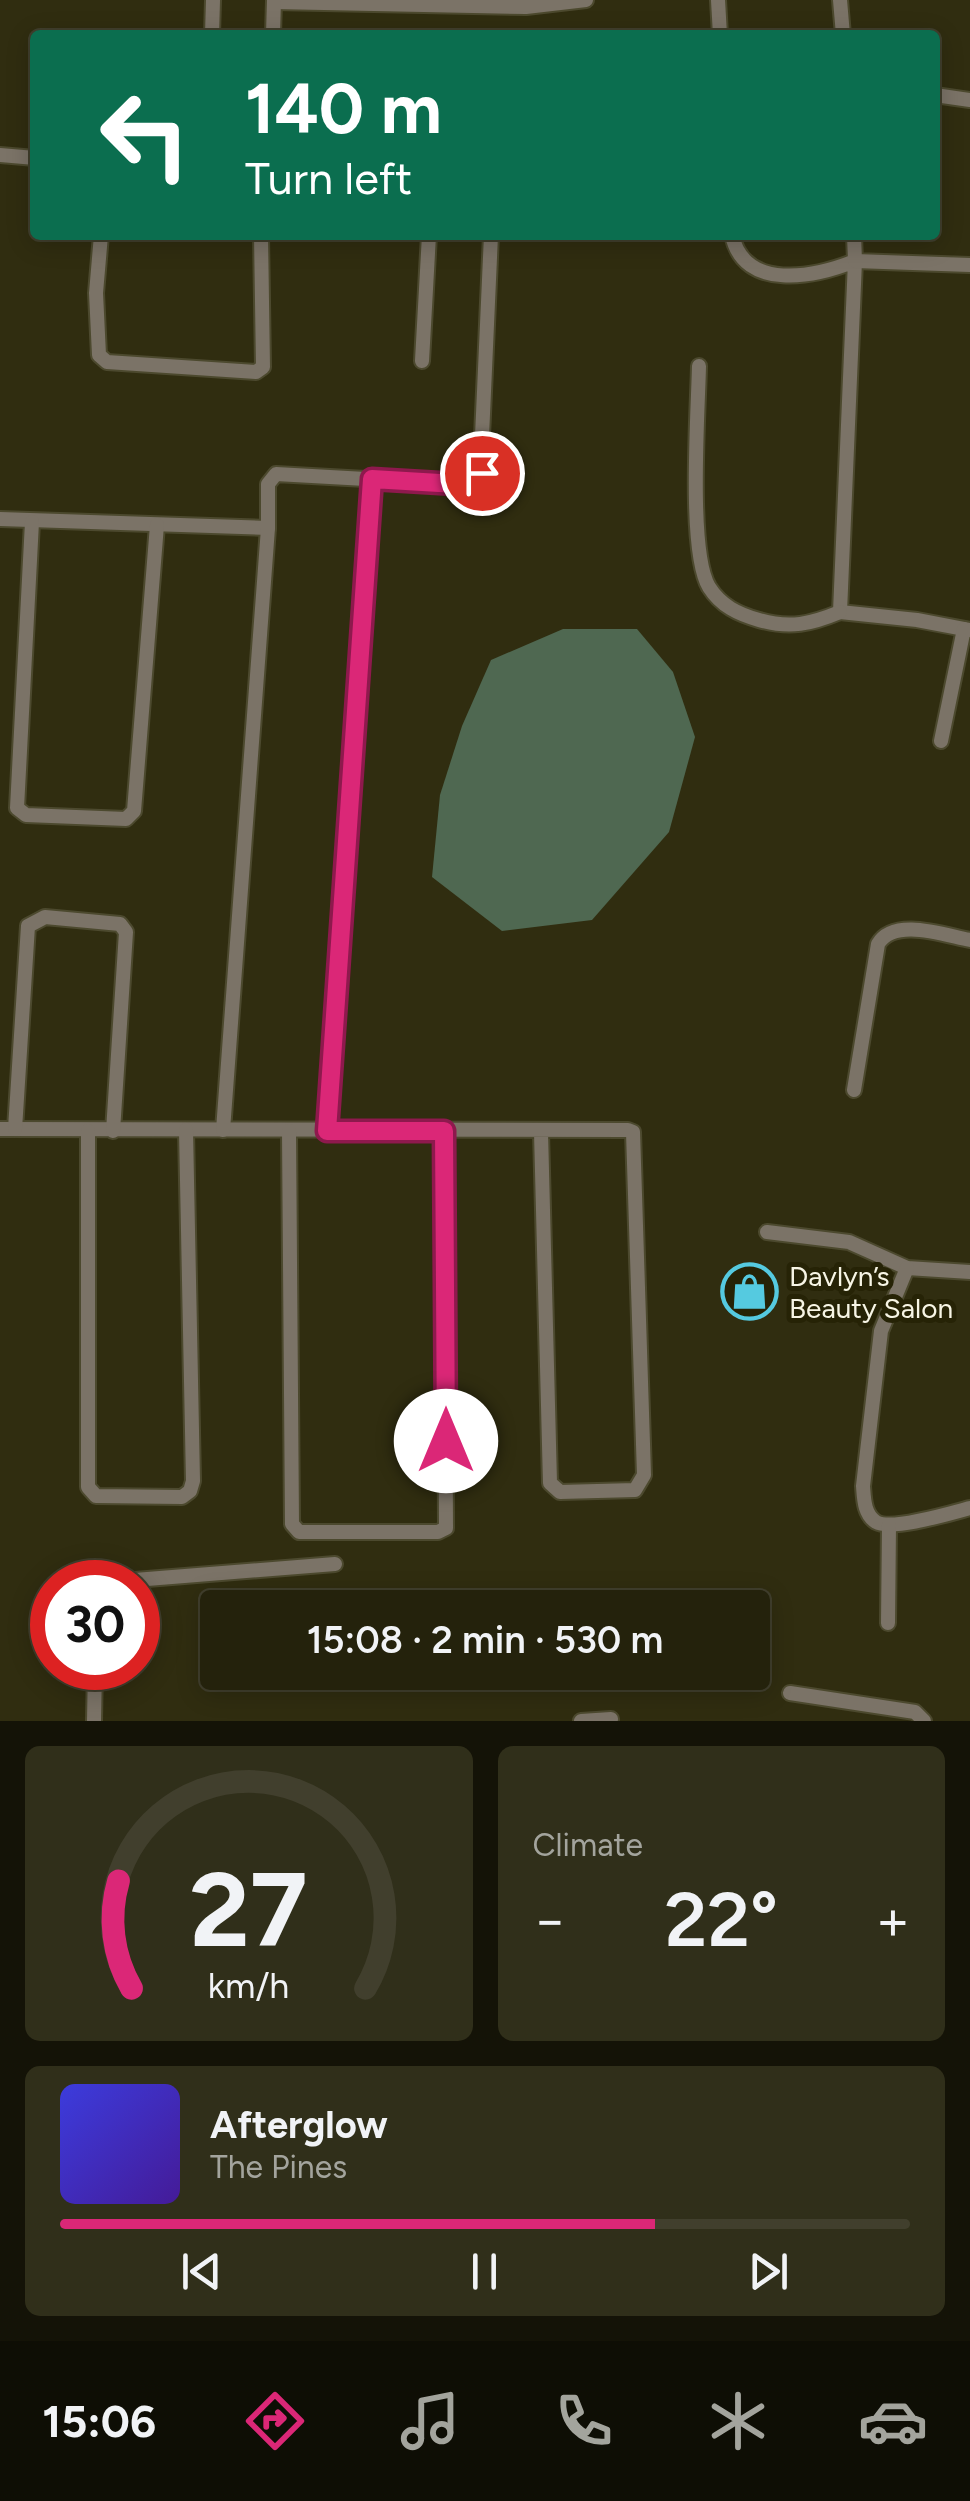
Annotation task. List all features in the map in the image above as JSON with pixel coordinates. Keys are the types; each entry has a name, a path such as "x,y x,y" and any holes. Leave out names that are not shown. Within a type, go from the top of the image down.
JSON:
{"street":[{"path":"212,0 212,30"},
{"path":"273,30 274,1 526,7 586,0"},
{"path":"718,0 720,30"},
{"path":"840,0 843,30"},
{"path":"940,96 970,100"},
{"path":"0,155 30,158"},
{"path":"101,240 96,292 102,359 256,372 262,367 261,240"},
{"path":"422,361 429,240"},
{"path":"223,1130 268,528 268,484 276,474 473,485 480,481 490,240"},
{"path":"734,240 739,258 762,272 825,273 855,261 970,266"},
{"path":"840,612 854,240"},
{"path":"698,366 697,541 707,584 724,606 774,624 811,624 840,612 967,630 942,741"},
{"path":"327,1131 372,479"},
{"path":"0,520 268,528"},
{"path":"32,522 17,808 26,814 126,818 134,812 157,525"},
{"path":"113,1131 126,932 120,924 45,917 28,926 7,1129 88,1131 542,1132 628,1130 635,1136 644,1474 635,1490 560,1492 550,1483 542,1132"},
{"path":"854,1090 882,937 892,931 908,930 970,940"},
{"path":"88,1131 88,1487 96,1496 182,1497 190,1492 193,1482 186,1130"},
{"path":"289,1131 292,1524 298,1532 438,1532 446,1528 444,1131"},
{"path":"767,1232 850,1242 907,1268 970,1272"},
{"path":"907,1268 881,1331 862,1486 865,1508 872,1519 889,1524 970,1508"},
{"path":"888,1623 889,1524"},
{"path":"160,1578 335,1564"},
{"path":"94,1721 95,1690"},
{"path":"790,1693 915,1712 924,1721"},
{"path":"580,1721 611,1719"}],"shaded area":[{"path":"563,629 637,629 673,672 695,737 669,832 592,920 502,931 432,877 440,795 462,726 491,660"}],"place":[{"name":"Davlyn’s Beauty Salon","path":"750,1292"}],"route":[{"path":"446,1441 444,1131 327,1131 372,479 473,485 480,481 482,473"}]}
